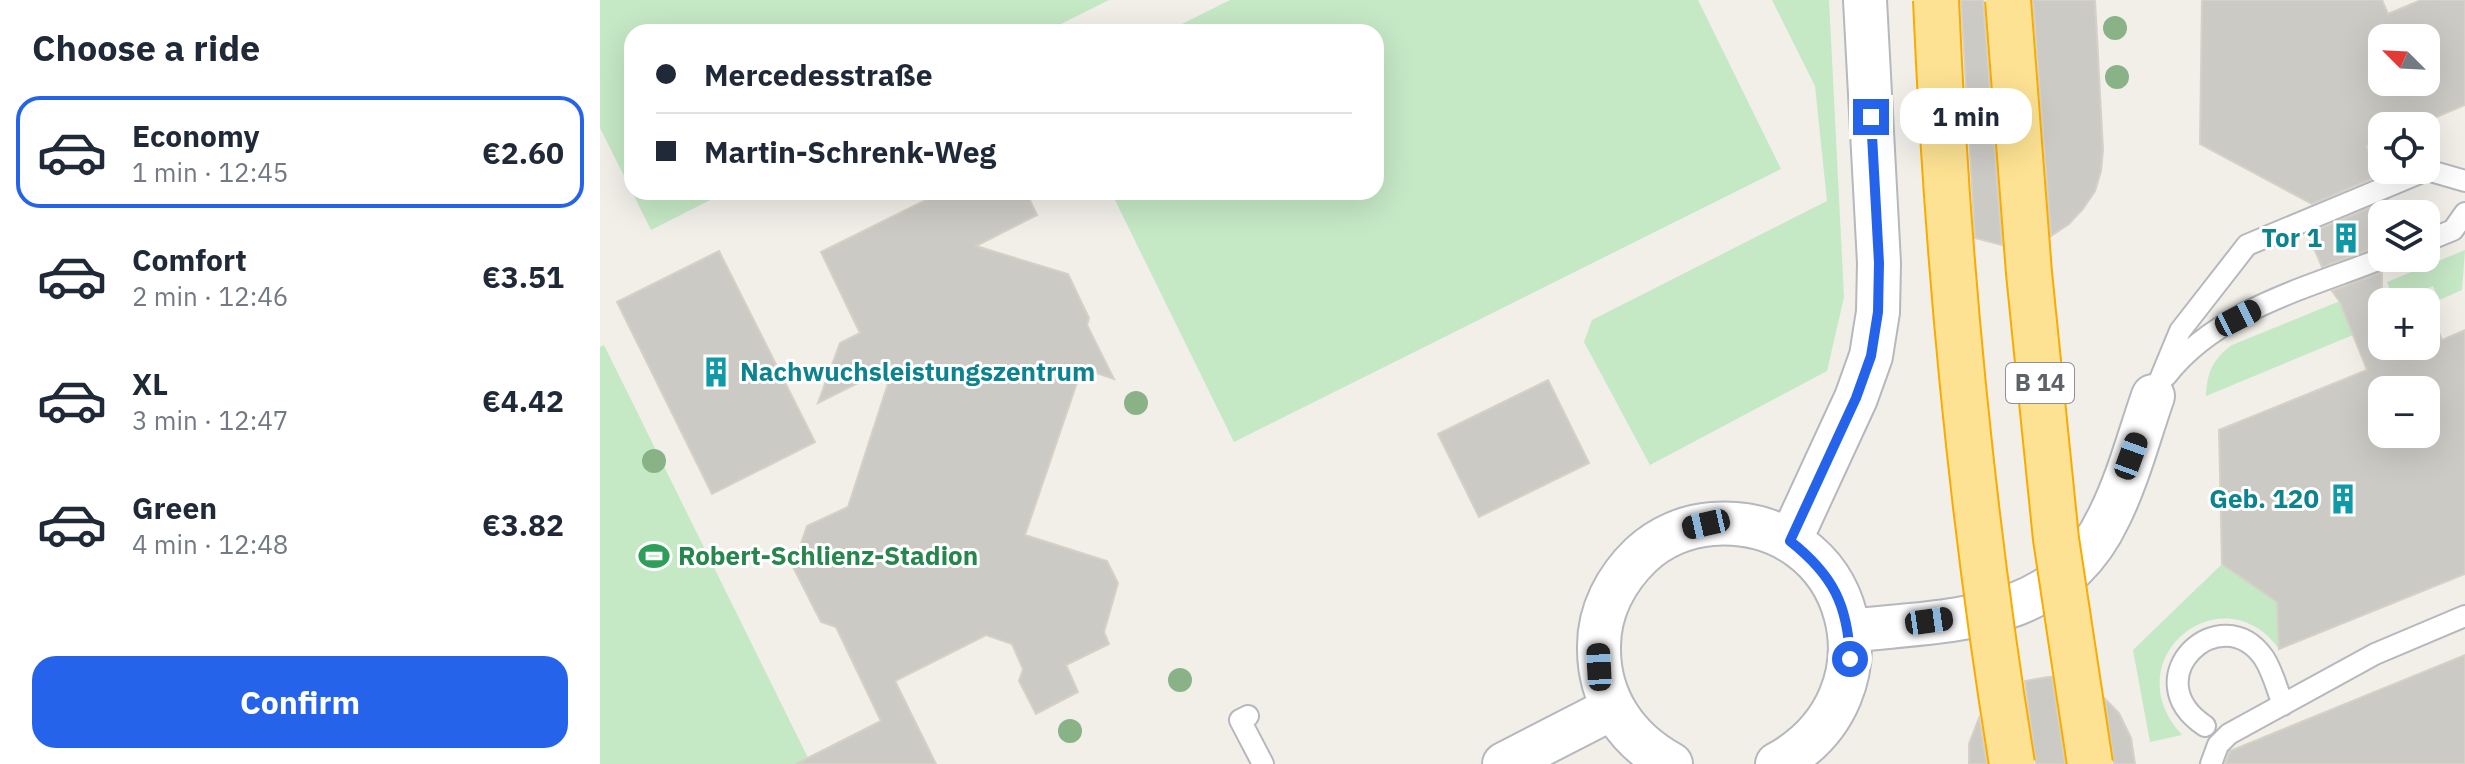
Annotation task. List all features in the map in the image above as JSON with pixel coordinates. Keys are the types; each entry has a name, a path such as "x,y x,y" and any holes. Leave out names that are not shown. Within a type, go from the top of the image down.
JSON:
{"highway":[{"path":"1936,0 1955,290 1980,531 2012,764"},
{"name":"B 14","path":"2008,0 2029,273 2056,539 2090,764"}],"street":[{"path":"1790,541 1856,398 1871,356 1878,312 1879,263 1865,0"},
{"path":"1849,631 1977,615 2012,606 2041,594 2071,572 2092,547 2110,516 2153,396"},
{"path":"1671,764 1638,742 1613,708 1599,667 1601,623 1617,583 1646,550 1685,529 1728,523 1760,529 1790,541 1812,558 1830,580 1842,604 1849,631 1850,659 1845,687 1826,724 1793,761"},
{"path":"1504,764 1613,708"}],"lane":[{"path":"2153,396 2171,348 2190,316 2247,245 2427,170 2465,181"},
{"path":"2440,235 2453,230 2465,213"},
{"path":"2153,396 2168,372 2191,349 2224,326 2254,310 2368,264"},
{"path":"2211,764 2218,745 2229,734 2375,654 2465,616"},
{"path":"2205,726 2193,718 2181,702 2177,678 2184,657 2193,647 2215,637 2242,639 2257,650 2271,670 2283,705"},
{"path":"1248,716 1240,720 1263,764"}],"green space":[{"path":"600,0 1109,0 1061,24 624,24 624,176 600,128"},
{"path":"1230,0 1698,0 1781,169 1234,442 1115,200 1384,200 1384,24 1182,24"},
{"path":"1772,0 1829,0 1844,297 1827,371 1650,465 1584,342 1592,320 1827,201 1815,86"},
{"path":"636,200 710,200 651,230"},
{"path":"2465,250 2462,290 2440,300 2440,288 2433,286 2389,288 2387,282 2411,272 2440,272 2440,260"},
{"path":"2368,290 2368,308 2346,317 2353,335 2206,396 2212,367 2232,345"},
{"name":"Robert-Schlienz-Stadion","path":"604,345 811,764 600,764 600,347"},
{"path":"2222,564 2277,602 2279,649 2256,627 2230,619 2205,622 2183,634 2167,654 2160,679 2164,706 2182,735 2150,742 2133,650"}],"pier":[{"path":"2061,352 2087,361 2096,447 2068,502 2038,537 2011,556 1975,568 1950,569 1937,565 1923,441 1951,406 1985,378 2009,364 2039,354"}],"building":[{"path":"1961,0 1983,0 2002,245 1975,238"},
{"path":"2033,0 2095,0 2103,150 2101,171 2095,191 2083,209 2069,224 2051,236"},
{"path":"2202,0 2382,0 2388,14 2421,0 2465,0 2465,105 2440,116 2440,112 2368,112 2368,180 2312,204 2200,144"},
{"path":"926,200 1030,200 1037,215 976,246 1068,274 1089,318 1087,325 1114,379 1082,368 1025,535 1107,561 1118,583 1104,632 1109,644 1066,665 1078,692 1036,714 1019,681 1023,669 1012,644 986,635 895,681 936,764 796,764 881,721 836,627 821,622 793,567 807,526 848,507 894,365 818,403 840,343 860,333 821,252"},
{"name":"Tor 1","path":"2368,208 2368,250 2322,267 2308,234"},
{"name":"Nachwuchsleistungszentrum","path":"719,251 815,442 712,494 617,302"},
{"name":"Geb. 120","path":"2382,272 2382,288 2368,288 2368,360 2440,360 2440,335 2442,340 2465,330 2465,574 2279,649 2277,602 2222,564 2219,430 2367,370 2340,302 2332,291"},
{"path":"1548,380 1589,463 1479,517 1438,434"},
{"path":"2465,655 2465,764 2225,764 2230,751"},
{"path":"2052,677 2065,764 2036,764 2025,681"},
{"path":"2105,699 2119,713 2131,738 2135,764 2114,764"},
{"path":"1979,718 1987,764 1969,764 1969,744"}],"place":[{"name":"Tor 1","path":"2346,238"},
{"name":"Nachwuchsleistungszentrum","path":"716,372"},
{"name":"Geb. 120","path":"2343,499"},
{"name":"Robert-Schlienz-Stadion","path":"654,556"}],"route":[{"path":"1850,659 1849,631 1842,604 1830,580 1812,558 1790,541 1856,398 1871,356 1878,312 1879,263 1871,117"}]}
